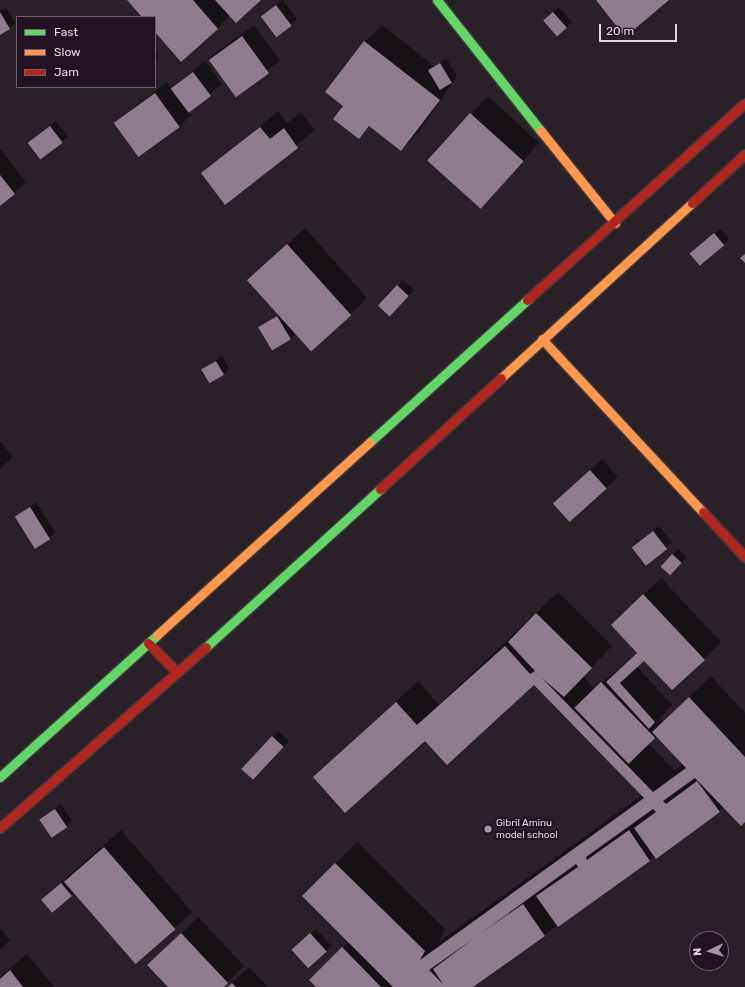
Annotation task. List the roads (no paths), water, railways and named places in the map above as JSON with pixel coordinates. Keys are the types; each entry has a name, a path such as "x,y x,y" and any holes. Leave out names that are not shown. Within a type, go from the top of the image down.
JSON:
{"street":[{"path":"437,0 615,223"},
{"path":"0,777 615,223 745,103"},
{"path":"0,828 177,672 745,154"},
{"path":"542,339 745,557"},
{"path":"148,643 177,672"}],"place":[{"name":"Gibril Aminu model school","path":"488,829"}]}
